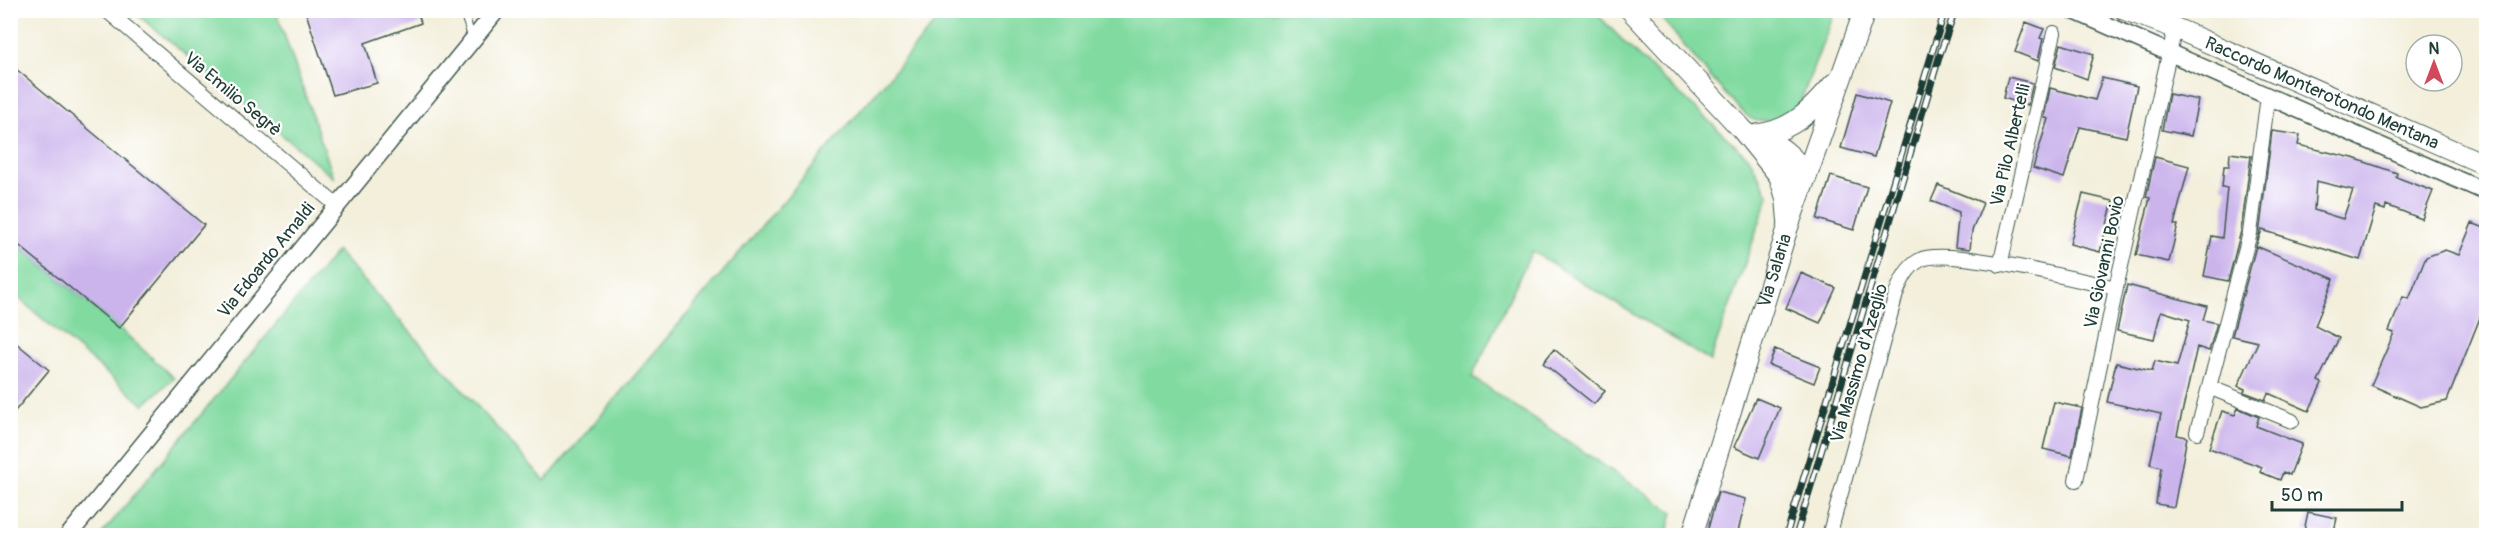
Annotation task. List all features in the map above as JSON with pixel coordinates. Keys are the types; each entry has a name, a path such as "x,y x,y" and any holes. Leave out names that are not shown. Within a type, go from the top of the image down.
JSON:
{"main road":[{"path":"1631,10 1749,132 1779,175 1786,198 1788,227"},
{"name":"Via Salaria","path":"1692,536 1788,227 1865,10"},
{"name":"Raccordo Monterotondo Mentana","path":"2126,10 2175,28 2487,165"},
{"path":"1749,132 1780,130 1798,121 1819,102 1842,75"},
{"path":"1749,132 1788,152 1806,177 1779,175"}],"street":[{"name":"Via Emilio Segrè","path":"106,10 336,205"},
{"name":"Via Edoardo Amaldi","path":"68,536 497,10"},
{"path":"2072,10 2487,192"},
{"name":"Via Giovanni Bovio","path":"2076,480 2116,288 2175,28"},
{"name":"Via Pilo Albertelli","path":"2000,265 2054,33"},
{"path":"2197,432 2250,233 2268,96"},
{"name":"Via Massimo d'Azeglio","path":"1829,536 1896,294 1908,270 1919,260 1938,256 2000,265 2116,288"},
{"path":"2210,387 2292,421"}],"lane":[{"path":"463,10 473,41"}],"green space":[{"path":"133,11 276,11 334,178"},
{"path":"937,11 1594,11 1633,51 1750,159 1769,196 1710,361 1532,251 1472,377 1673,512 1667,535 101,535 337,251 545,481 941,16"},
{"path":"1655,11 1835,11 1795,116 1764,121 1754,120 1734,103"},
{"path":"10,238 119,328 174,378 144,405 11,292"}],"building":[{"path":"305,10 417,10 421,23 365,43 377,83 333,95"},
{"path":"2026,22 2044,29 2040,38 2043,39 2038,61 2015,52"},
{"path":"2061,44 2094,54 2087,79 2055,67"},
{"path":"10,64 204,225 119,328 10,238"},
{"path":"2008,77 2033,83 2028,105 2003,98"},
{"path":"2102,78 2137,86 2126,137 2080,127 2064,178 2033,168 2048,119 2044,117 2050,88 2095,100"},
{"path":"1857,93 1890,103 1874,157 1841,148"},
{"path":"2169,94 2198,100 2191,136 2162,130"},
{"path":"2272,131 2300,135 2298,145 2353,158 2397,173 2396,177 2433,191 2422,219 2386,205 2385,210 2376,207 2360,260 2262,230 2256,245","holes":["2316,181 2353,190 2343,219 2314,210"]},
{"path":"2230,153 2251,156 2241,231 2228,281 2204,276 2212,236 2222,238 2227,188 2222,187 2224,166 2229,166"},
{"path":"2155,157 2189,166 2174,225 2178,225 2169,262 2136,255 2150,198 2146,197"},
{"path":"1831,176 1867,187 1854,230 1817,219"},
{"path":"1938,185 1983,203 1972,231 1970,249 1955,247 1959,212 1931,201"},
{"path":"2083,194 2113,201 2100,252 2070,244"},
{"path":"2472,223 2487,229 2487,300 2447,401 2421,407 2371,385 2394,333 2389,331 2403,297 2409,299 2426,257 2445,250 2459,255"},
{"path":"2256,246 2334,279 2315,326 2339,338 2318,381 2322,383 2309,411 2268,393 2265,400 2244,392 2245,389 2238,386 2258,342 2232,336"},
{"path":"1801,273 1836,288 1820,323 1786,308"},
{"path":"2127,285 2207,306 2203,320 2217,323 2209,351 2197,347 2177,435 2187,437 2174,507 2156,504 2161,467 2150,464 2161,414 2107,402 2116,363 2152,371 2155,361 2177,366 2190,320 2161,311 2154,339 2117,331"},
{"path":"10,338 49,370 10,417"},
{"path":"1554,349 1605,391 1594,404 1543,363"},
{"path":"1775,349 1820,367 1814,383 1769,365"},
{"path":"1756,398 1780,408 1759,458 1734,447"},
{"path":"2054,402 2082,408 2072,456 2043,449"},
{"path":"2238,408 2259,417 2256,426 2302,444 2290,475 2283,472 2280,480 2260,472 2262,467 2209,448 2222,411 2235,415"},
{"path":"1718,492 1746,499 1737,536 1706,536"},
{"path":"2308,512 2337,518 2333,536 2304,531"}],"railway":[{"path":"1786,536 1945,10"},
{"path":"1796,536 1955,10"}]}
